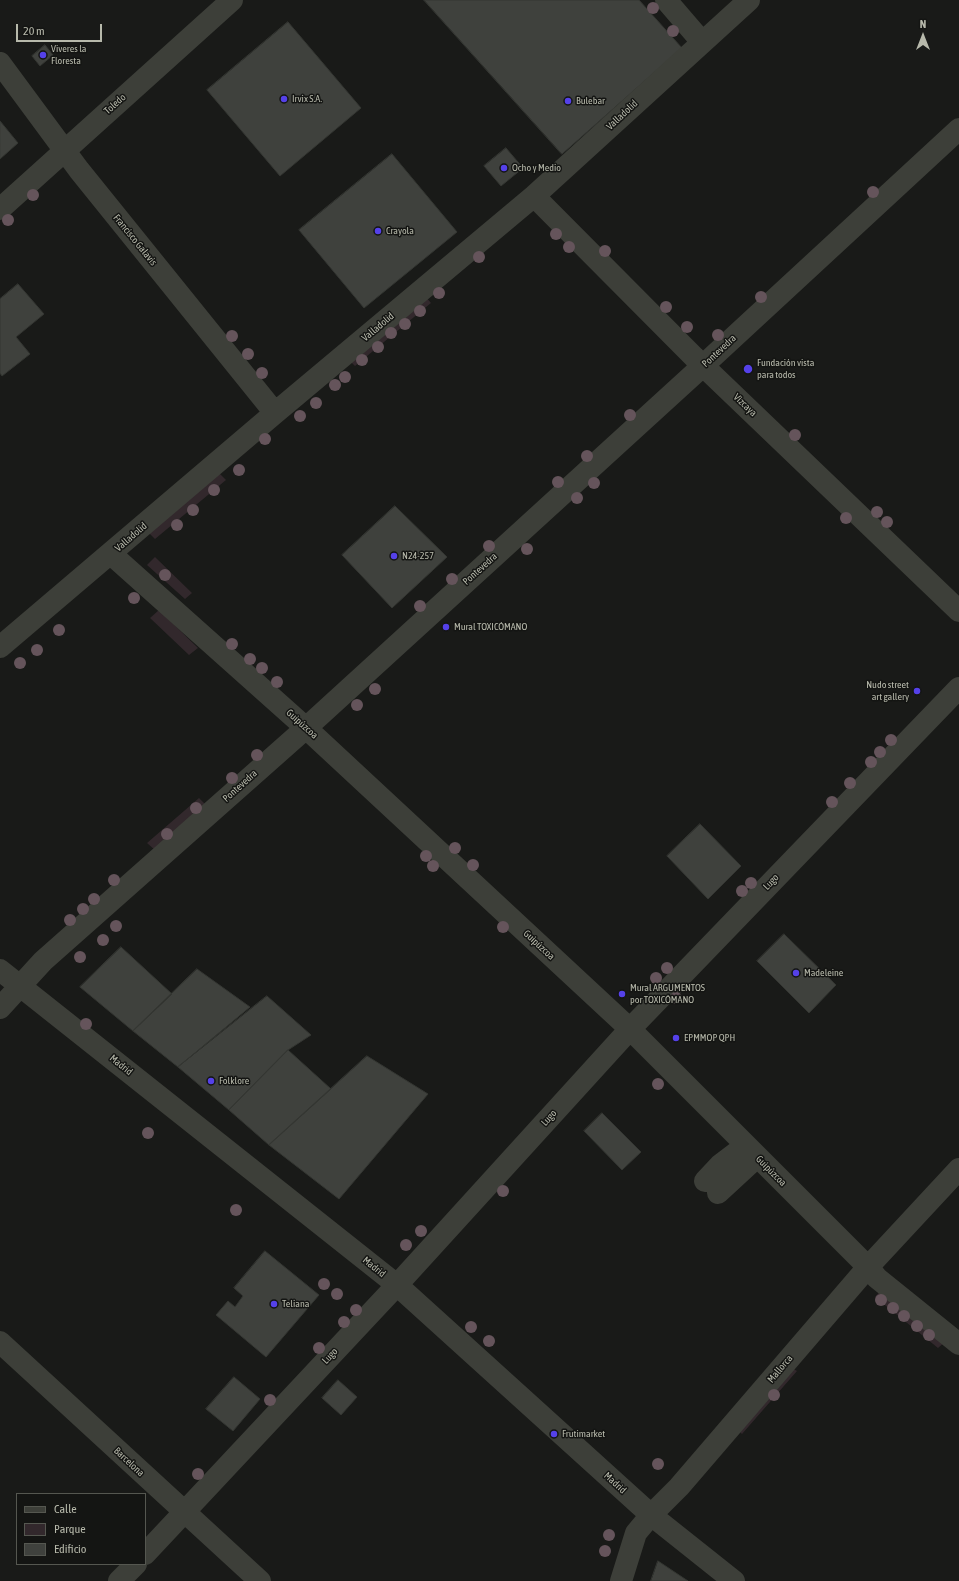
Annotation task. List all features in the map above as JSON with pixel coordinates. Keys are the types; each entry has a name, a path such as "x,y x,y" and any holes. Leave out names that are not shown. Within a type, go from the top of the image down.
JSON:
{"street":[{"name":"Toledo","path":"0,209 232,0"},
{"path":"666,0 702,42"},
{"name":"Valladolid","path":"0,647 111,554 274,413 534,196 749,0"},
{"name":"Francisco Galavis","path":"0,63 64,150 274,413"},
{"name":"Pontevedra","path":"0,1008 43,961 306,728 704,365 959,129"},
{"name":"Vizcaya","path":"534,196 704,365 959,611"},
{"name":"Guipúzcoa","path":"111,554 306,728 630,1029 868,1267 877,1278 959,1344"},
{"name":"Lugo","path":"146,1553 397,1285 630,1029 959,688"},
{"name":"Madrid","path":"0,970 397,1285 651,1516 734,1581"},
{"path":"712,1187 720,1165 751,1151"},
{"name":"Mallorca","path":"621,1581 636,1533 680,1487 868,1267 959,1169"},
{"name":"Barcelona","path":"0,1342 184,1513 260,1581"},
{"path":"119,1581 135,1565"}],"green space":[{"path":"425,296 431,303 355,366 350,361"},
{"path":"218,472 226,480 155,539 149,533"},
{"path":"155,557 192,593 185,599 147,565"},
{"path":"159,610 198,648 189,655 150,618"},
{"path":"199,798 206,805 156,851 147,843"},
{"path":"881,1290 946,1341 938,1348 875,1297"},
{"path":"790,1367 797,1371 742,1434 736,1428"}],"building":[{"name":"Bulebar","path":"424,0 639,0 682,48 562,154"},
{"name":"Irvix S.A.","path":"288,22 361,108 280,176 207,90"},
{"name":"Viveres la Floresta","path":"45,45 53,55 40,66 32,56"},
{"path":"0,121 18,143 0,159"},
{"path":"506,148 523,168 501,186 484,166"},
{"name":"Crayola","path":"392,154 457,232 364,308 299,230"},
{"path":"18,284 44,314 16,337 30,354 2,376 0,373 0,299"},
{"name":"N24-257","path":"395,506 447,557 392,608 342,555"},
{"path":"700,824 741,866 708,899 667,856"},
{"name":"Madeleine","path":"784,934 836,985 809,1013 757,961"},
{"path":"121,947 172,994 133,1031 80,987"},
{"path":"197,969 250,1007 178,1067 133,1031"},
{"path":"267,996 311,1035 288,1050 229,1110 178,1067"},
{"path":"288,1050 331,1089 269,1145 229,1110"},
{"path":"367,1056 428,1094 339,1199 269,1145"},
{"path":"602,1113 641,1152 622,1170 584,1131"},
{"name":"Teliana","path":"265,1251 319,1295 266,1357 216,1315 228,1301 235,1307 243,1296 234,1288"},
{"path":"234,1377 260,1399 233,1431 206,1409"},
{"path":"338,1380 357,1397 341,1415 322,1398"},
{"path":"658,1561 688,1581 651,1581"}],"place":[{"name":"Viveres la Floresta","path":"43,55"},
{"name":"Irvix S.A.","path":"284,99"},
{"name":"Bulebar","path":"568,101"},
{"name":"Ocho y Medio","path":"504,168"},
{"name":"Crayola","path":"378,231"},
{"name":"Fundación vista para todos","path":"748,369"},
{"name":"N24-257","path":"394,556"},
{"name":"Mural TOXICÓMANO","path":"446,627"},
{"name":"Nudo street art gallery","path":"917,691"},
{"name":"Madeleine","path":"796,973"},
{"name":"Mural ARGUMENTOS por TOXICÓMANO","path":"622,994"},
{"name":"EPMMOP QPH","path":"676,1038"},
{"name":"Folklore","path":"211,1081"},
{"name":"Teliana","path":"274,1304"},
{"name":"Frutimarket","path":"554,1434"}]}
